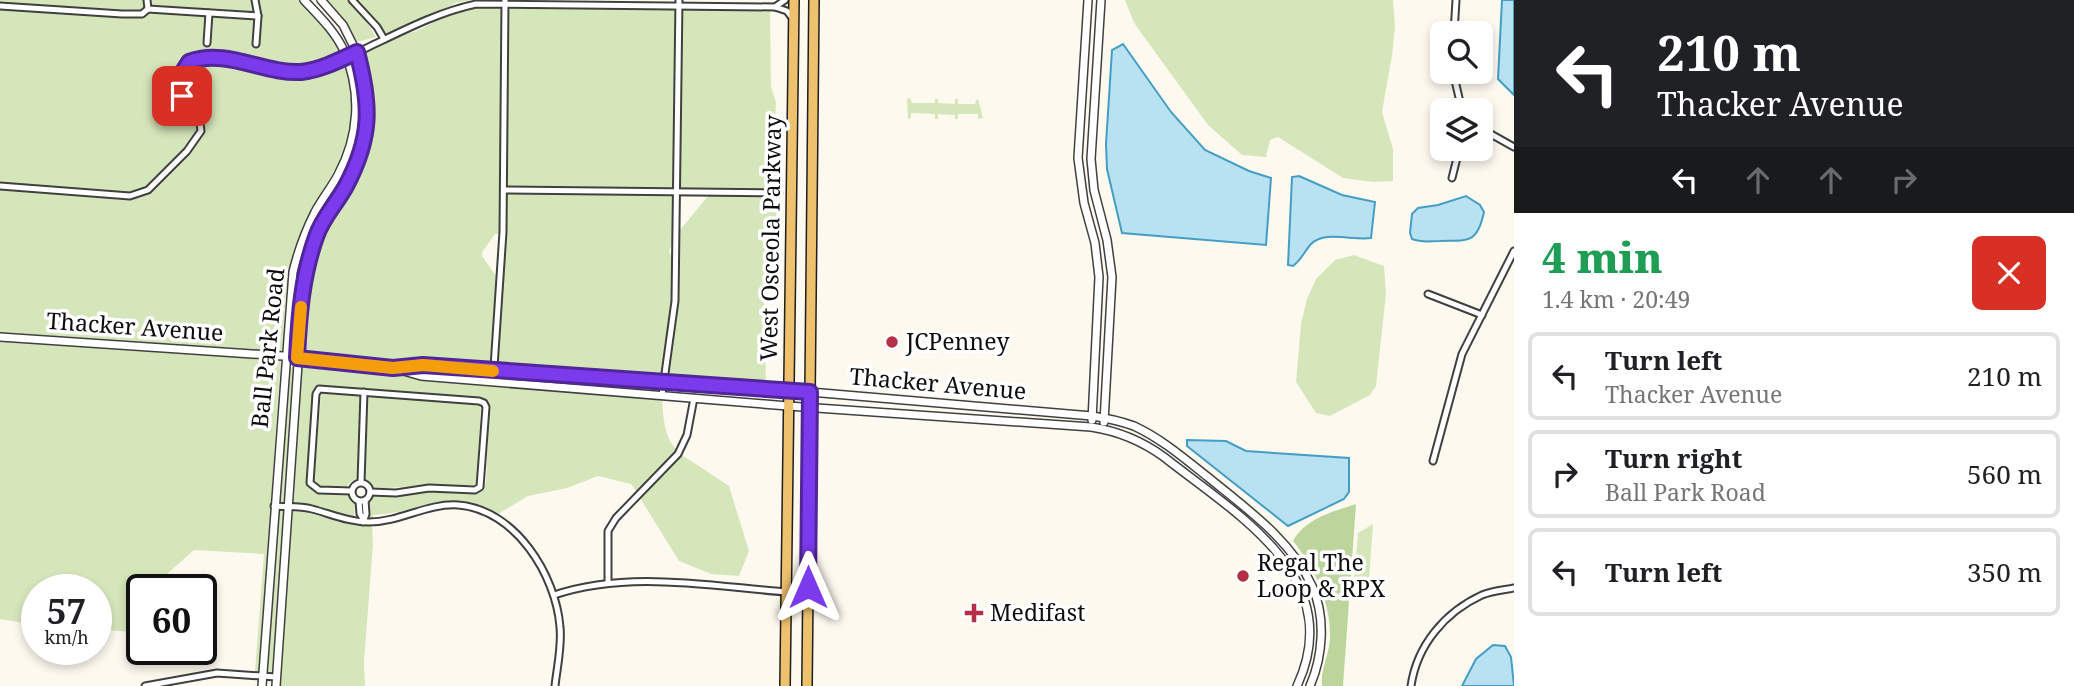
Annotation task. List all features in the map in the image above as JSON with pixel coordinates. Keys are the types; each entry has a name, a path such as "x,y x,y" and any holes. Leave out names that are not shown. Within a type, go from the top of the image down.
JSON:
{"main road":[{"name":"West Osceola Parkway","path":"785,686 794,0"},
{"name":"West Osceola Parkway","path":"807,686 814,0"}],"street":[{"path":"147,0 148,9"},
{"path":"255,0 258,16 256,44"},
{"name":"Ball Park Road","path":"262,686 293,272 301,242 352,144 356,118 355,83 343,49 326,24 304,0"},
{"name":"Ball Park Road","path":"276,686 304,276 317,233 346,186 366,140 368,106 357,52 343,25 321,0"},
{"path":"352,0 377,27 384,40"},
{"path":"775,7 785,0"},
{"path":"1088,0 1078,140 1081,187 1095,243 1100,277 1091,428"},
{"path":"1101,0 1091,143 1094,190 1107,240 1112,277 1103,429"},
{"path":"1455,21 1456,0"},
{"path":"0,186 130,196 148,190 187,151 201,131 199,115 182,96 182,73 189,62 199,58 236,60 301,72 346,57 438,15 476,2 679,3 775,7 787,11 794,20"},
{"path":"493,382 503,232 505,2"},
{"path":"662,395 675,301 679,3"},
{"path":"0,6 122,14 142,14 148,9 258,16"},
{"path":"207,43 209,13"},
{"path":"1493,135 1514,147"},
{"path":"1078,140 1091,143"},
{"path":"1452,178 1456,161"},
{"path":"503,190 779,193"},
{"path":"1433,461 1462,354 1514,251"},
{"path":"1100,277 1112,277"},
{"path":"1428,294 1482,315"},
{"name":"Thacker Avenue","path":"0,337 285,356 393,368 421,376 1103,429 1152,448 1269,541 1296,578 1309,615 1306,660 1297,686"},
{"name":"Thacker Avenue","path":"393,368 423,365 810,392 1092,416 1134,426 1188,461 1258,519 1306,573 1313,589 1321,627 1317,665 1310,686"},
{"path":"585,389 586,377"},
{"path":"352,491 319,490 310,483 316,394 319,389 479,401 486,407 480,487 429,488 396,493 370,492 362,500"},
{"path":"362,482 364,392"},
{"path":"608,582 608,531 616,518 678,454 687,435 695,398"},
{"path":"990,407 990,420"},
{"path":"1000,408 1000,421"},
{"path":"1181,471 1188,461"},
{"path":"362,482 356,484 352,491 354,498 362,500"},
{"path":"362,482 368,486 370,492"},
{"path":"362,500 366,514 363,520"},
{"path":"274,506 309,508 363,520 393,519 438,506 458,505 488,512 502,520 528,545 554,595 561,629 555,686"},
{"path":"554,595 608,582 700,584 786,592"},
{"path":"1411,686 1422,649 1455,611 1484,594 1514,588"},
{"path":"145,686 217,673 276,677"}],"green space":[{"path":"0,0 144,0 144,9 148,12 205,16 204,46 211,46 212,16 254,19 253,47 259,48 262,13 258,0 299,0 323,25 342,55 305,68 212,54 196,56 184,63 179,87 183,100 193,115 197,130 184,149 146,188 130,193 0,183"},
{"path":"151,0 251,0 254,12 151,6"},
{"path":"326,0 347,0 376,37 357,42 346,23"},
{"path":"356,0 472,0 455,3 416,25 383,34"},
{"path":"1125,0 1393,0 1395,27 1382,112 1393,149 1393,181 1373,182 1343,178 1278,137 1270,140 1266,157 1242,155 1208,125 1134,23"},
{"path":"502,6 499,234 495,234 482,256 496,276 490,367 301,353 308,280 319,237 350,187 369,135 370,103 359,48 419,30 458,9"},
{"path":"509,6 676,9 673,188 507,186"},
{"path":"683,9 770,10 771,87 776,102 776,190 680,189"},
{"path":"353,54 363,105 362,135 352,166 313,235 299,293 294,353 289,352 293,296 300,255 354,146 359,103 350,58"},
{"path":"199,61 235,63 300,75 344,62 351,91 353,116 349,137 342,157 309,217 293,254 286,295 282,352 0,333 0,189 130,200 149,193 190,153 204,133 202,113 186,95 188,70"},
{"path":"910,98 912,103 935,103 935,99 938,99 938,103 955,104 955,99 958,99 958,104 975,104 978,99 983,118 978,119 978,114 958,114 958,119 955,119 955,115 938,114 938,119 935,119 935,114 911,113 911,118 908,119 907,99"},
{"path":"507,193 673,195 673,238 669,252 672,257 672,300 660,379 497,368 507,234"},
{"path":"709,195 777,196 776,241 764,282 766,385 667,379 679,301 680,230"},
{"path":"1354,255 1384,266 1386,294 1376,386 1370,395 1330,416 1316,413 1296,382 1301,324 1307,299 1316,279 1335,260"},
{"path":"0,340 281,358 259,672 255,672 264,554 194,550 167,574 126,574 126,632 112,630 112,574 21,574 21,622 0,619"},
{"path":"301,360 750,390 662,389 666,430 677,450 637,492 631,484 598,476 567,488 528,496 498,514 466,503 451,503 373,515 373,519 368,519 367,502 372,496 429,491 475,493 482,490 486,482 489,406 486,400 479,397 316,388 313,394 307,483 319,492 347,494 355,503 354,518 310,505 292,504"},
{"path":"288,367 294,367 285,504 278,504"},
{"path":"321,393 360,395 358,478 347,487 320,487 314,482"},
{"path":"367,396 481,405 477,485 373,489 365,479"},
{"path":"682,455 729,486 749,551 739,576 711,574 679,561 640,498"},
{"path":"1356,504 1343,686 1322,686 1322,674 1330,643 1328,611 1308,562 1293,541 1312,521"},
{"path":"278,510 284,510 273,674 266,673"},
{"path":"292,511 351,524 372,525 365,686 279,686"},
{"path":"1373,524 1368,596 1367,593 1353,591 1358,533"}],"water":[{"path":"1502,0 1514,0 1514,95 1498,79"},
{"path":"1123,44 1171,112 1205,150 1249,171 1271,178 1266,245 1122,233 1107,169 1106,144 1112,50"},
{"path":"1299,176 1342,195 1375,202 1371,238 1323,238 1311,244 1293,266 1288,265 1292,177"},
{"path":"1466,196 1480,205 1484,212 1474,235 1457,241 1412,239 1412,214 1418,208"},
{"path":"1187,440 1226,441 1246,451 1349,458 1349,492 1344,499 1288,526 1187,446"},
{"path":"1493,645 1505,646 1511,657 1514,686 1462,686 1476,659"}],"slow traffic":[{"path":"301,307 297,358 393,368 423,365 493,371"}],"place":[{"name":"JCPenney","path":"892,342"},
{"name":"Regal The Loop & RPX","path":"1243,576"},
{"name":"Medifast","path":"974,613"}],"route":[{"path":"182,96 182,73 189,62 199,58 236,60 301,72 357,52 368,106 366,140 346,186 317,233 304,276 297,358 393,368 423,365 810,392 808,587"}]}
